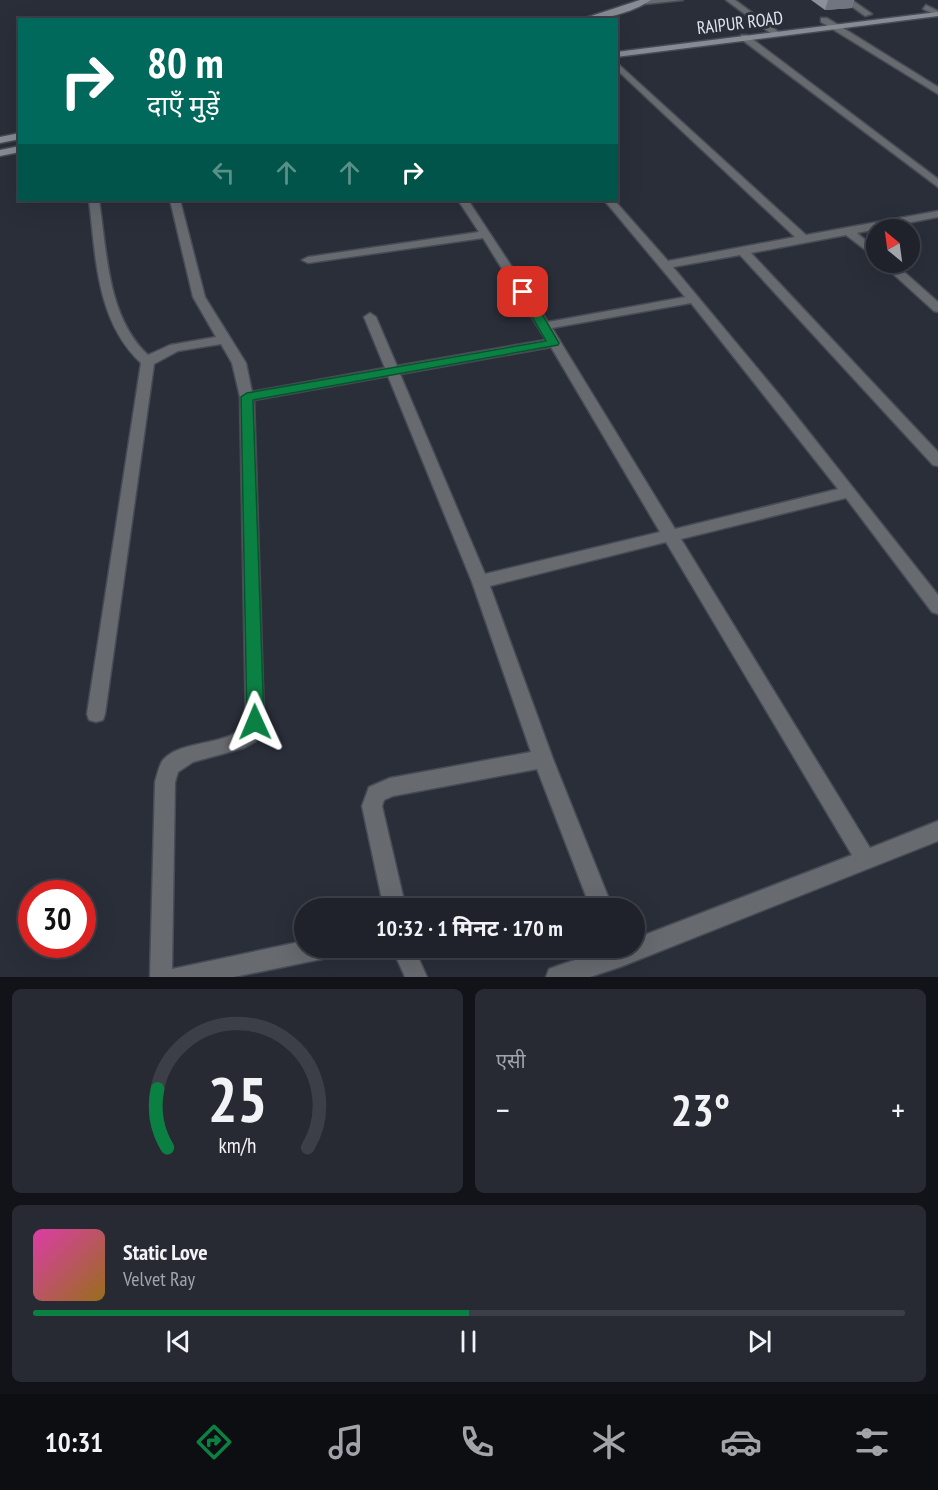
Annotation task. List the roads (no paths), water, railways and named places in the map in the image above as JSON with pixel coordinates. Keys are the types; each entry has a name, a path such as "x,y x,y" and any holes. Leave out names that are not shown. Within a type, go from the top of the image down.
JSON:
{"main road":[{"path":"590,18 647,1"},
{"name":"RAIPUR ROAD","path":"756,27 938,6"},
{"name":"RAIPUR ROAD","path":"618,55 744,33 776,33 938,14"},
{"name":"RAIPUR ROAD","path":"734,30 744,33"},
{"name":"RAIPUR ROAD","path":"618,46 722,31"},
{"path":"0,140 18,136"},
{"path":"0,153 18,149"}],"street":[{"path":"647,1 679,0"},
{"path":"730,0 776,33"},
{"path":"847,0 868,14"},
{"path":"926,7 938,14"},
{"path":"824,20 938,92"},
{"path":"744,33 938,184"},
{"path":"618,66 803,239"},
{"path":"94,201 107,288 117,320 130,343 148,362"},
{"path":"161,977 165,782 170,766 189,755 237,742 249,735 255,722 247,397 239,363 210,318 200,297 175,201"},
{"path":"464,201 544,326 865,858"},
{"path":"610,201 694,299 938,607"},
{"path":"666,265 938,214"},
{"path":"848,231 866,246"},
{"path":"308,260 487,234"},
{"path":"743,251 938,461"},
{"path":"898,273 938,308"},
{"path":"544,326 694,299"},
{"path":"370,316 394,369 480,582 543,759 598,898"},
{"path":"96,714 148,362 158,354 176,347 225,340"},
{"path":"247,397 394,369 554,343"},
{"path":"480,582 849,492"},
{"path":"393,898 372,806 376,794 390,787 543,759"},
{"path":"645,942 938,831"},
{"path":"179,977 294,954"},
{"path":"407,958 416,977"},
{"path":"557,977 604,958"}]}
